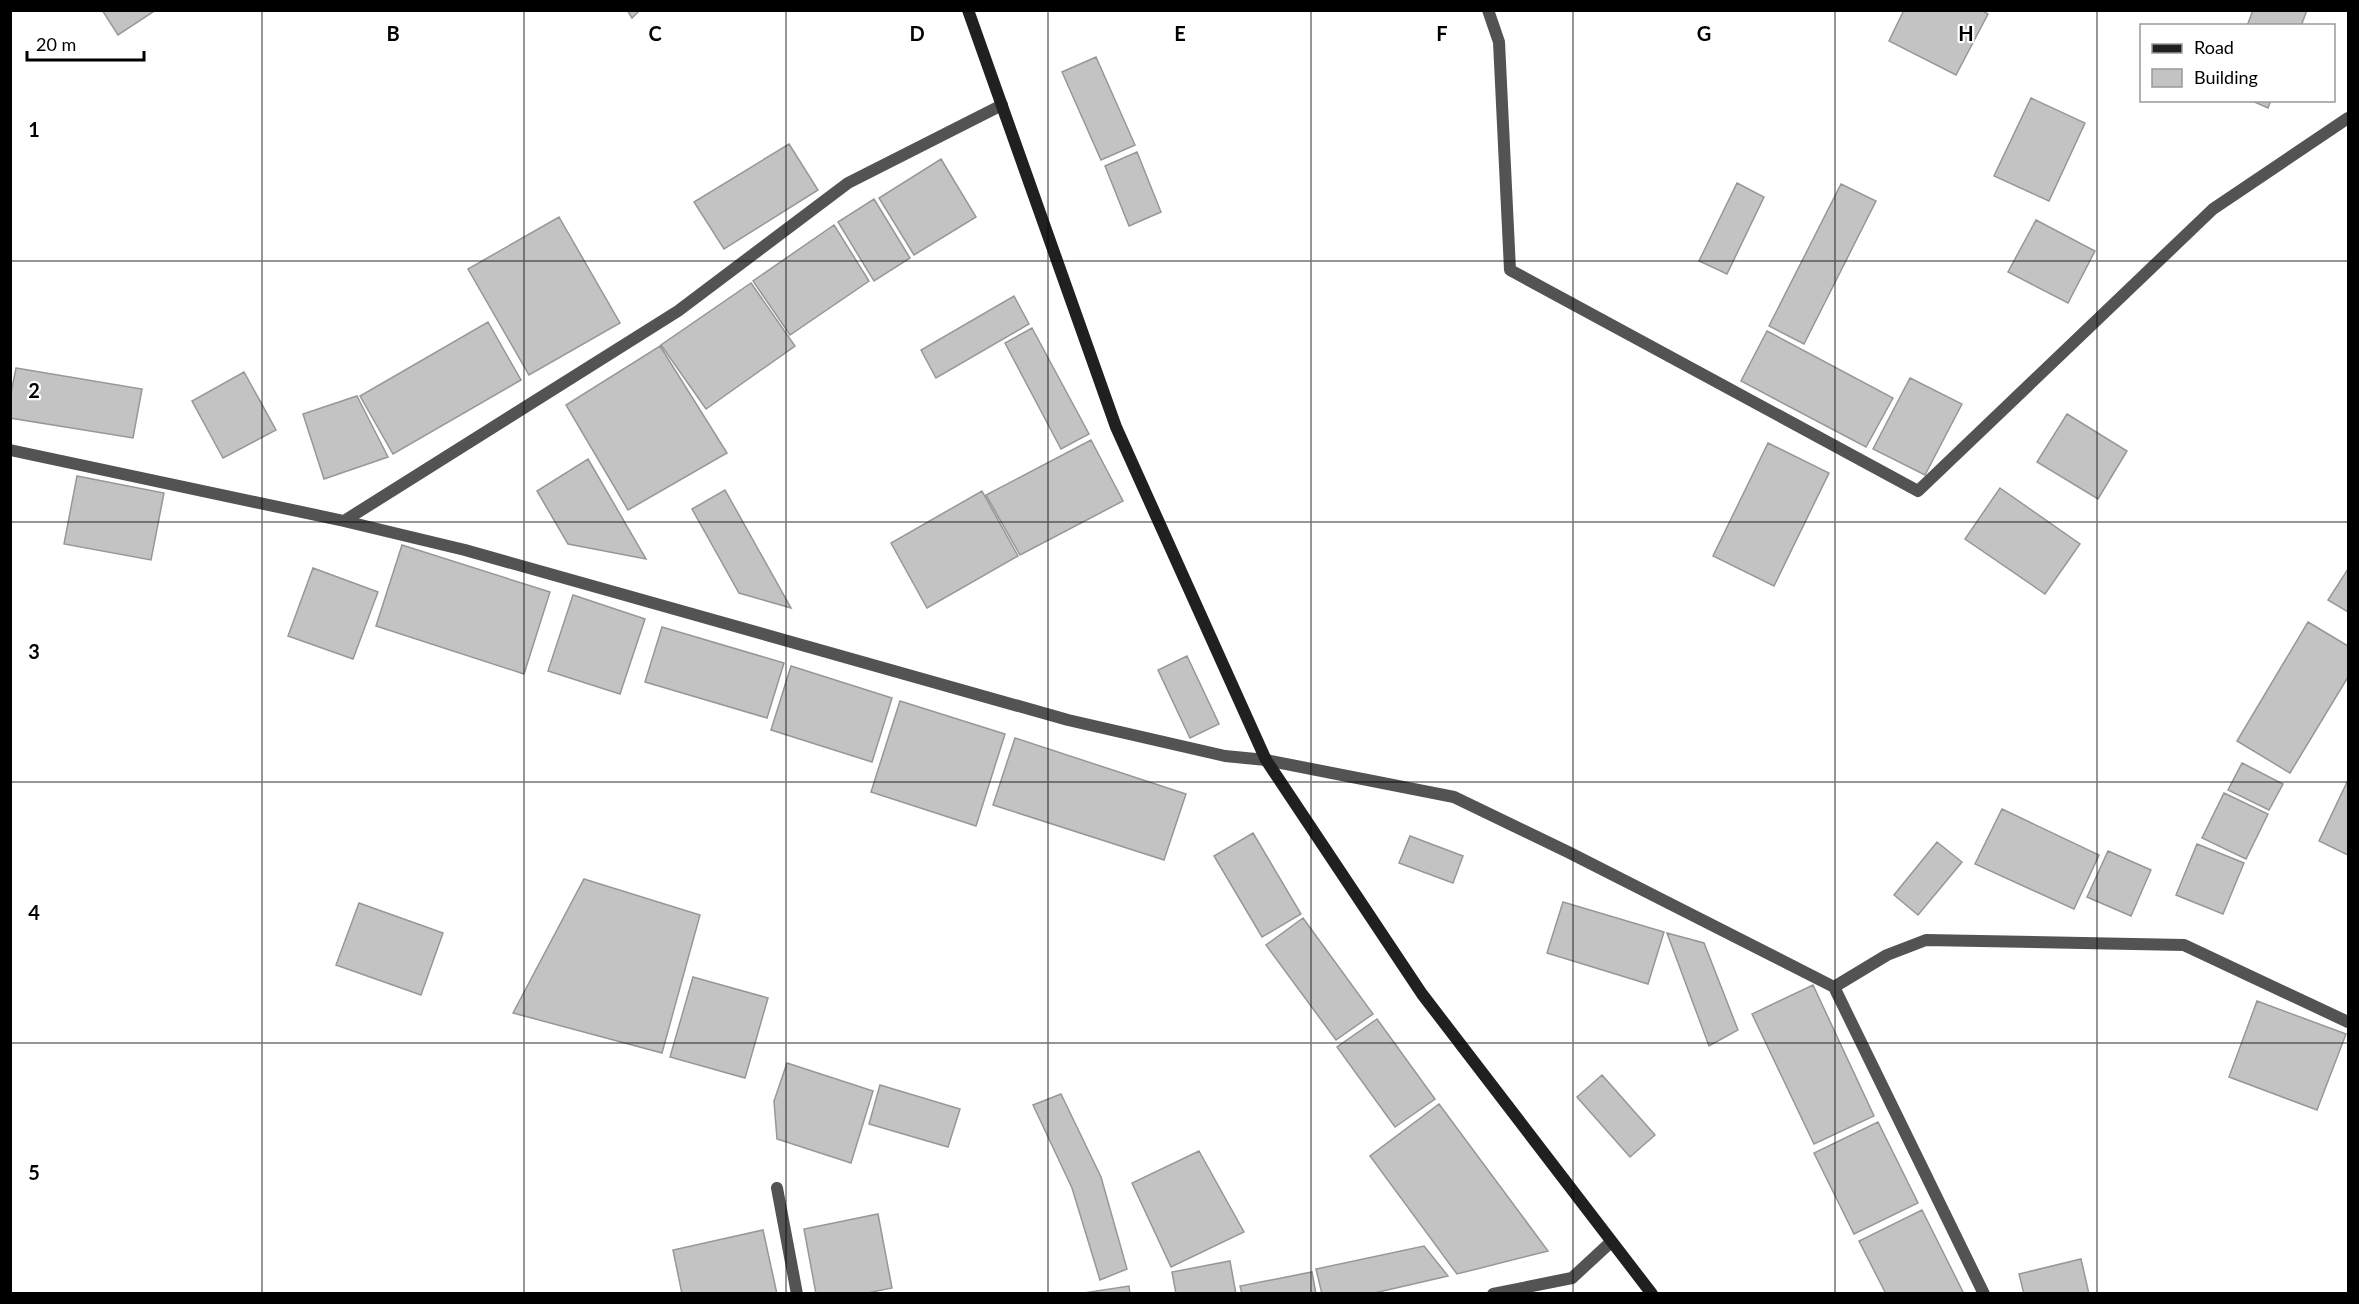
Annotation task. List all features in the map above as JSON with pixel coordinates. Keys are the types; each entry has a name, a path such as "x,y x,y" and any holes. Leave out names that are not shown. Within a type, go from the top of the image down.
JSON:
{"main road":[{"path":"968,10 1116,427 1266,760 1422,994 1652,1293"}],"street":[{"path":"1488,10 1498,42 1510,270 1918,491 2213,209 2349,118"},
{"path":"344,521 678,311 848,183 1002,105"},
{"path":"10,450 465,549 1068,720 1225,756 1266,760 1454,797 1834,987 1984,1293"},
{"path":"1834,987 1887,955 1926,940 2184,945 2349,1022"},
{"path":"777,1188 797,1293"},
{"path":"1494,1293 1572,1278 1611,1242"}],"building":[{"path":"102,10 156,10 118,35"},
{"path":"627,10 640,10 632,18"},
{"path":"1904,10 1981,10 1988,14 1956,75 1889,41"},
{"path":"2253,10 2307,10 2302,24 2248,24"},
{"path":"1096,57 1135,145 1101,160 1062,72"},
{"path":"2031,98 2085,123 2049,201 1994,176"},
{"path":"2254,102 2270,102 2268,108"},
{"path":"789,144 818,190 724,249 694,202"},
{"path":"1137,152 1161,212 1129,226 1105,166"},
{"path":"941,159 976,217 914,255 879,198"},
{"path":"1737,183 1764,197 1727,274 1699,261"},
{"path":"1841,184 1876,201 1804,344 1769,326"},
{"path":"874,199 910,258 874,281 838,222"},
{"path":"559,217 620,323 529,375 468,269"},
{"path":"2036,220 2095,251 2068,303 2008,272"},
{"path":"834,225 869,281 790,335 753,281"},
{"path":"751,283 795,346 706,409 661,345"},
{"path":"1014,296 1029,324 936,378 921,350"},
{"path":"488,322 521,380 393,454 360,396"},
{"path":"1032,328 1089,434 1061,449 1005,343"},
{"path":"1767,331 1893,398 1866,447 1741,381"},
{"path":"660,346 727,453 628,510 566,405"},
{"path":"16,368 142,389 133,438 10,418 10,398"},
{"path":"244,372 276,430 223,458 192,401"},
{"path":"1910,378 1962,404 1925,475 1873,449"},
{"path":"357,396 388,457 324,479 303,414"},
{"path":"2067,414 2127,451 2098,499 2037,462"},
{"path":"1091,440 1123,501 1020,555 986,495"},
{"path":"1768,443 1829,473 1774,586 1713,556"},
{"path":"588,459 646,559 568,544 537,491"},
{"path":"77,476 164,493 151,560 64,544"},
{"path":"2000,488 2080,544 2045,594 1965,539"},
{"path":"725,490 791,608 739,593 692,509"},
{"path":"982,491 1018,556 927,608 891,543"},
{"path":"402,545 550,592 524,674 376,626"},
{"path":"313,568 378,592 353,659 288,636"},
{"path":"2348,569 2348,612 2328,600"},
{"path":"573,595 645,619 620,694 548,671"},
{"path":"2308,622 2348,646 2348,677 2290,773 2237,741"},
{"path":"662,627 784,663 767,718 645,682"},
{"path":"1187,656 1219,724 1190,738 1158,670"},
{"path":"791,666 892,698 872,762 771,730"},
{"path":"900,701 1005,734 976,826 871,792"},
{"path":"1015,738 1186,794 1164,860 993,805"},
{"path":"2242,763 2283,784 2269,810 2228,790"},
{"path":"2348,780 2348,855 2319,841"},
{"path":"2224,793 2268,814 2246,859 2202,838"},
{"path":"2002,809 2099,855 2074,909 1975,864"},
{"path":"1253,833 1301,914 1262,937 1214,856"},
{"path":"1410,836 1463,856 1453,883 1399,863"},
{"path":"1937,842 1962,862 1918,915 1894,895"},
{"path":"2197,844 2244,863 2223,914 2176,895"},
{"path":"2108,851 2151,870 2131,916 2087,897"},
{"path":"584,879 700,915 662,1053 513,1013"},
{"path":"1563,902 1664,932 1648,984 1547,953"},
{"path":"359,903 443,933 421,995 336,965"},
{"path":"1303,918 1373,1014 1336,1040 1266,945"},
{"path":"1667,933 1704,943 1738,1030 1709,1046"},
{"path":"693,977 768,998 745,1078 670,1057"},
{"path":"1813,985 1874,1116 1814,1144 1752,1014"},
{"path":"2257,1001 2346,1034 2317,1110 2229,1077"},
{"path":"1377,1019 1435,1099 1395,1127 1337,1047"},
{"path":"787,1063 873,1091 851,1163 777,1139 774,1101"},
{"path":"1602,1075 1655,1135 1630,1157 1577,1097"},
{"path":"880,1085 960,1109 948,1147 869,1124"},
{"path":"1061,1094 1101,1177 1127,1269 1100,1280 1072,1188 1033,1105"},
{"path":"1439,1104 1548,1251 1457,1274 1370,1156"},
{"path":"1878,1122 1918,1203 1854,1234 1814,1153"},
{"path":"1199,1151 1244,1232 1171,1267 1132,1183"},
{"path":"1922,1210 1964,1294 1886,1294 1859,1241"},
{"path":"878,1214 892,1288 862,1294 816,1294 804,1229"},
{"path":"763,1230 777,1294 682,1294 673,1250"},
{"path":"1424,1246 1448,1276 1370,1294 1322,1294 1316,1269"},
{"path":"2081,1259 2089,1294 2024,1294 2019,1274"},
{"path":"1230,1261 1236,1294 1176,1294 1172,1272"},
{"path":"1312,1272 1316,1294 1242,1294 1240,1286"},
{"path":"1129,1286 1130,1294 1077,1294"}]}
